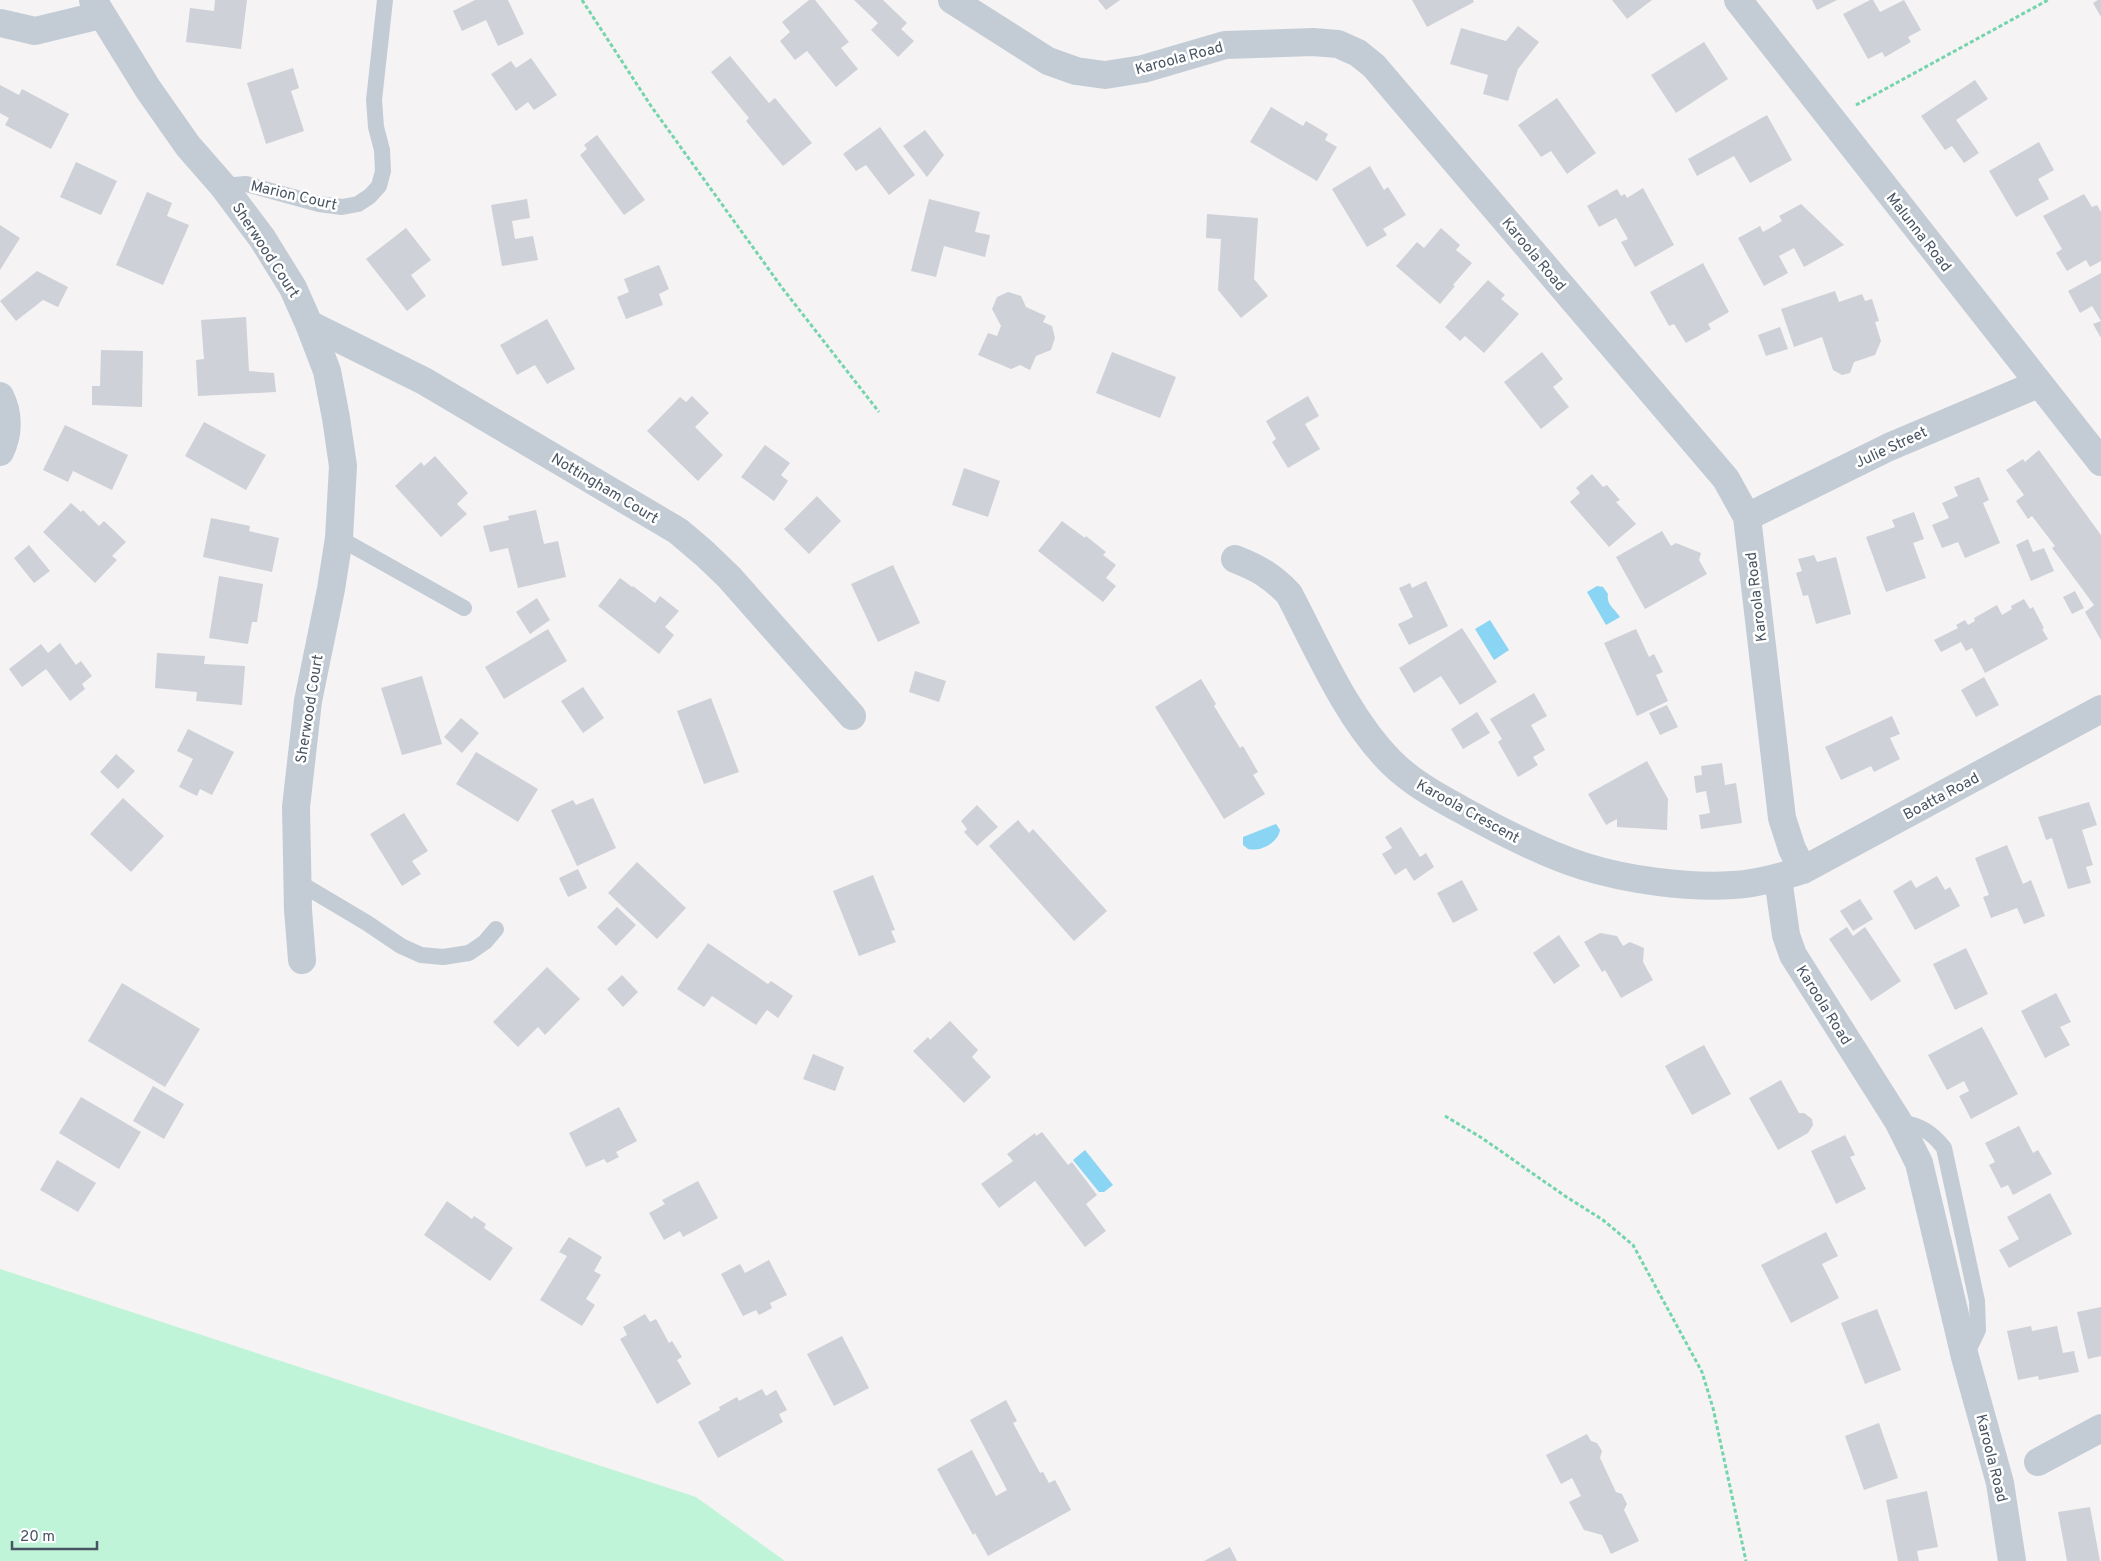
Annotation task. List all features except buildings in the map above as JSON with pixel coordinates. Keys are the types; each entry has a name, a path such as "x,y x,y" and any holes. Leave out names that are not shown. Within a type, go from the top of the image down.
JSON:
{"street":[{"name":"Malunna Road","path":"1738,0 2101,462"},
{"name":"Karoola Road","path":"961,3 1048,61 1076,71 1105,75 1143,69 1225,45 1313,42 1338,44 1358,53 1374,66 1726,480 1747,517 1782,818 1792,849 1786,936 1793,955 1898,1121 1919,1163 1928,1192 1965,1356 2000,1483 2012,1561"},
{"name":"Sherwood Court","path":"97,7 148,89 188,146 223,186 267,246 293,288 327,371 338,428 342,466 339,538 331,589 308,700 296,807 302,960"},
{"path":"0,23 35,30 97,7"},
{"name":"Nottingham Court","path":"309,324 424,381 678,531 706,554 729,577 852,716"},
{"name":"Julie Street","path":"1747,517 1889,447 2038,384"},
{"path":"0,396 5,406 7,423 4,444 0,452"},
{"name":"Karoola Crescent","path":"1235,559 1255,567 1274,578 1289,594 1352,712 1371,739 1391,762 1409,778 1436,796 1534,847 1584,866 1634,878 1682,884 1734,886 1791,874"},
{"name":"Boatta Road","path":"1791,874 2101,709"},
{"path":"2038,1462 2101,1428"}],"lane":[{"name":"Marion Court","path":"223,186 246,184 319,204 342,207 358,204 370,196 379,186 383,171 382,150 376,127 374,100 385,0"},
{"path":"339,538 464,608"},
{"path":"298,882 367,923 401,946 421,955 443,957 469,953 485,942 496,929"}],"path":[{"path":"582,0 657,114 783,290 879,412"},
{"path":"1831,119 2048,0"},
{"path":"1445,1116 1482,1138 1603,1220 1633,1245 1702,1372 1713,1408 1746,1561"}],"green space":[{"path":"0,1269 696,1497 785,1561 0,1561"}],"water":[{"path":"1597,586 1603,587 1608,594 1608,601 1620,617 1606,625 1587,592"},
{"path":"1490,620 1509,650 1494,660 1475,629"},
{"path":"1276,824 1280,830 1279,835 1268,846 1253,850 1243,845 1243,837"},
{"path":"1085,1150 1113,1185 1104,1192 1099,1192 1073,1160"}]}
